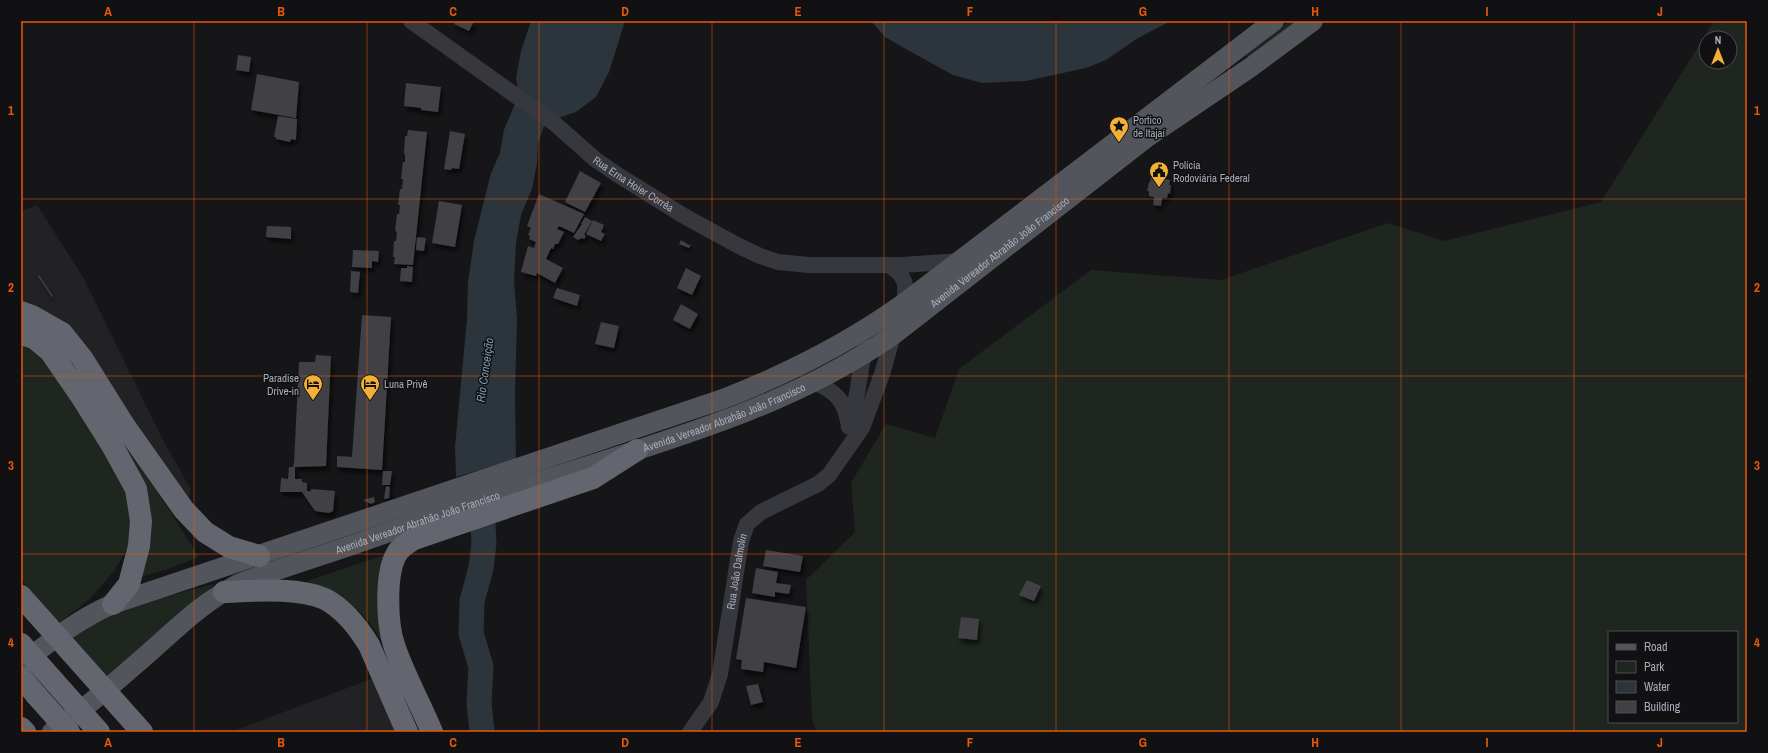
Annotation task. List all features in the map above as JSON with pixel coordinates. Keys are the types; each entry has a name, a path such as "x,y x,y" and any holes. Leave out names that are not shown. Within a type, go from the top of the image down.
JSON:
{"highway":[{"path":"21,312 32,316 62,333 82,358 124,425 184,510 205,532 229,547 259,556"},
{"path":"21,334 34,338 50,351 89,408 136,489 141,521 139,546 129,584 113,604"},
{"path":"432,732 393,644 390,627 389,581 393,563 402,547 414,539 440,514 547,477 593,478 637,450"},
{"path":"224,592 263,591 311,595 325,600 346,614 362,633 369,645 407,732"},
{"path":"21,596 142,732"},
{"path":"21,644 99,732"},
{"path":"21,677 69,732"},
{"path":"21,728 25,732"}],"main road":[{"name":"Avenida Vereador Abrahão João Francisco","path":"52,732 84,709 193,613 224,592 258,577 547,477 722,399 756,386 816,358 871,327 961,261 1274,21"},
{"name":"Avenida Vereador Abrahão João Francisco","path":"637,450 758,408 863,357 1146,138 1251,67 1312,21"},
{"name":"Avenida Vereador Abrahão João Francisco","path":"21,664 75,623 113,604 259,556 440,514"}],"street":[{"name":"Rua Erna Hoier Corrêa","path":"411,21 554,123 596,160 637,188 737,245 760,256 778,262 795,264 889,265 961,261"},
{"path":"889,265 903,276 906,285 903,304"},
{"name":"Rua João Dalmolin","path":"842,455 857,396 866,338 871,327"},
{"name":"Rua João Dalmolin","path":"690,732 710,702 720,674 741,541 747,524 755,516 766,509 829,476 862,428 882,374 893,335"},
{"name":"Rua João Dalmolin","path":"814,382 831,391 840,400 846,410 849,427"}],"shaded area":[{"path":"37,205 83,277 164,442 190,488 190,499 21,302 21,211"},
{"path":"379,676 399,732 231,732"}],"green space":[{"path":"1290,21 1301,21 1250,61 1246,55"},
{"path":"1714,21 1747,21 1747,732 817,732 812,720 806,580 855,532 851,483 886,424 935,438 959,369 1091,270 1221,280 1388,223 1444,241 1601,202 1698,47 1698,70 1738,70 1738,30 1708,30"},
{"path":"21,345 27,347 53,367 124,482 130,506 132,539 115,570 90,599 59,623 21,579"},
{"path":"108,414 199,557 171,568 141,577 146,562"},
{"path":"390,553 383,644 376,631 360,612 332,593 307,581"},
{"path":"214,584 110,680 71,636 105,619 141,605"}],"water":[{"path":"531,21 625,21 609,72 596,97 576,112 558,118 544,126 538,143 537,163 532,189 521,215 516,243 514,280 517,319 515,393 516,459 456,477 455,447 467,319 468,282 474,241 491,173 500,153 504,130 519,94 516,79 521,51"},
{"path":"871,21 1171,21 1138,38 1106,60 1086,68 1026,81 982,83 953,75 904,48 885,37"}],"building":[{"path":"456,21 474,21 469,31 454,24"},
{"path":"238,55 251,57 249,72 236,70"},
{"path":"257,74 299,82 296,118 251,110"},
{"path":"406,83 441,87 438,112 404,106"},
{"path":"278,116 297,119 296,140 291,139 290,142 276,139 276,137 274,137"},
{"path":"408,130 427,132 413,265 394,264 395,257 393,257 394,241 396,241 397,232 395,231 397,214 399,214 400,205 398,205 400,189 402,189 403,179 401,179 403,162 405,162 405,136 407,136"},
{"path":"450,131 465,134 459,169 444,169"},
{"path":"580,171 601,183 585,212 565,202"},
{"name":"Polícia Rodoviária Federal","path":"1156,176 1165,177 1165,179 1170,180 1169,185 1171,185 1170,194 1168,193 1167,198 1162,198 1161,206 1153,205 1154,197 1149,196 1149,191 1147,191 1151,178 1156,178"},
{"path":"539,194 584,214 574,233 559,226 557,229 564,232 558,244 555,244 553,249 551,248 546,259 563,268 555,283 537,273 536,276 521,272 528,246 534,248 536,242 529,239 530,236 528,235 531,228 527,226"},
{"path":"439,201 462,205 455,247 432,243"},
{"path":"585,217 592,221 584,235 586,236 584,239 582,238 578,240 573,237"},
{"path":"593,220 604,225 601,232 605,234 601,241 586,234"},
{"path":"267,226 291,227 291,239 266,237"},
{"path":"417,237 426,238 424,251 416,250"},
{"path":"681,240 689,245 691,244 689,248 679,244"},
{"path":"353,250 379,251 378,262 372,261 372,268 352,267"},
{"path":"407,266 413,267 412,282 400,281 401,268 407,268"},
{"path":"686,268 701,276 692,295 677,288"},
{"path":"351,271 360,272 358,293 350,292"},
{"path":"39,275 53,296 52,297 38,276"},
{"path":"557,288 580,295 577,306 553,298"},
{"path":"681,304 698,314 690,329 673,320"},
{"path":"362,315 391,317 382,470 337,467 337,456 352,457"},
{"path":"601,322 619,326 614,348 595,344"},
{"path":"316,355 331,356 326,466 295,467 295,479 302,479 302,482 307,483 307,491 311,491 311,489 335,491 333,511 329,513 315,511 302,492 280,492 281,478 288,479 289,467 293,467 294,463 299,362 315,362"},
{"path":"383,471 392,471 390,485 382,485"},
{"path":"386,486 390,487 389,498 384,499"},
{"path":"374,497 375,502 371,504 363,500"},
{"path":"766,550 803,556 800,572 763,566"},
{"path":"756,568 778,572 776,583 791,585 789,594 775,592 775,597 752,593"},
{"path":"1027,580 1041,586 1034,601 1019,595"},
{"path":"746,598 806,607 796,668 764,662 763,672 741,669 742,660 736,659"},
{"path":"961,617 979,619 977,640 958,638"},
{"path":"758,684 763,702 751,705 746,686"}],"waterway":[{"name":"Rio Conceição","path":"481,493 484,543 481,568 472,601 471,633 481,667 479,703 482,732"}],"place":[{"name":"Portico de Itajaí","path":"1119,143"},
{"name":"Polícia Rodoviária Federal","path":"1159,188"},
{"name":"Paradise Drive-in","path":"313,401"},
{"name":"Luna Privê","path":"370,401"}]}
